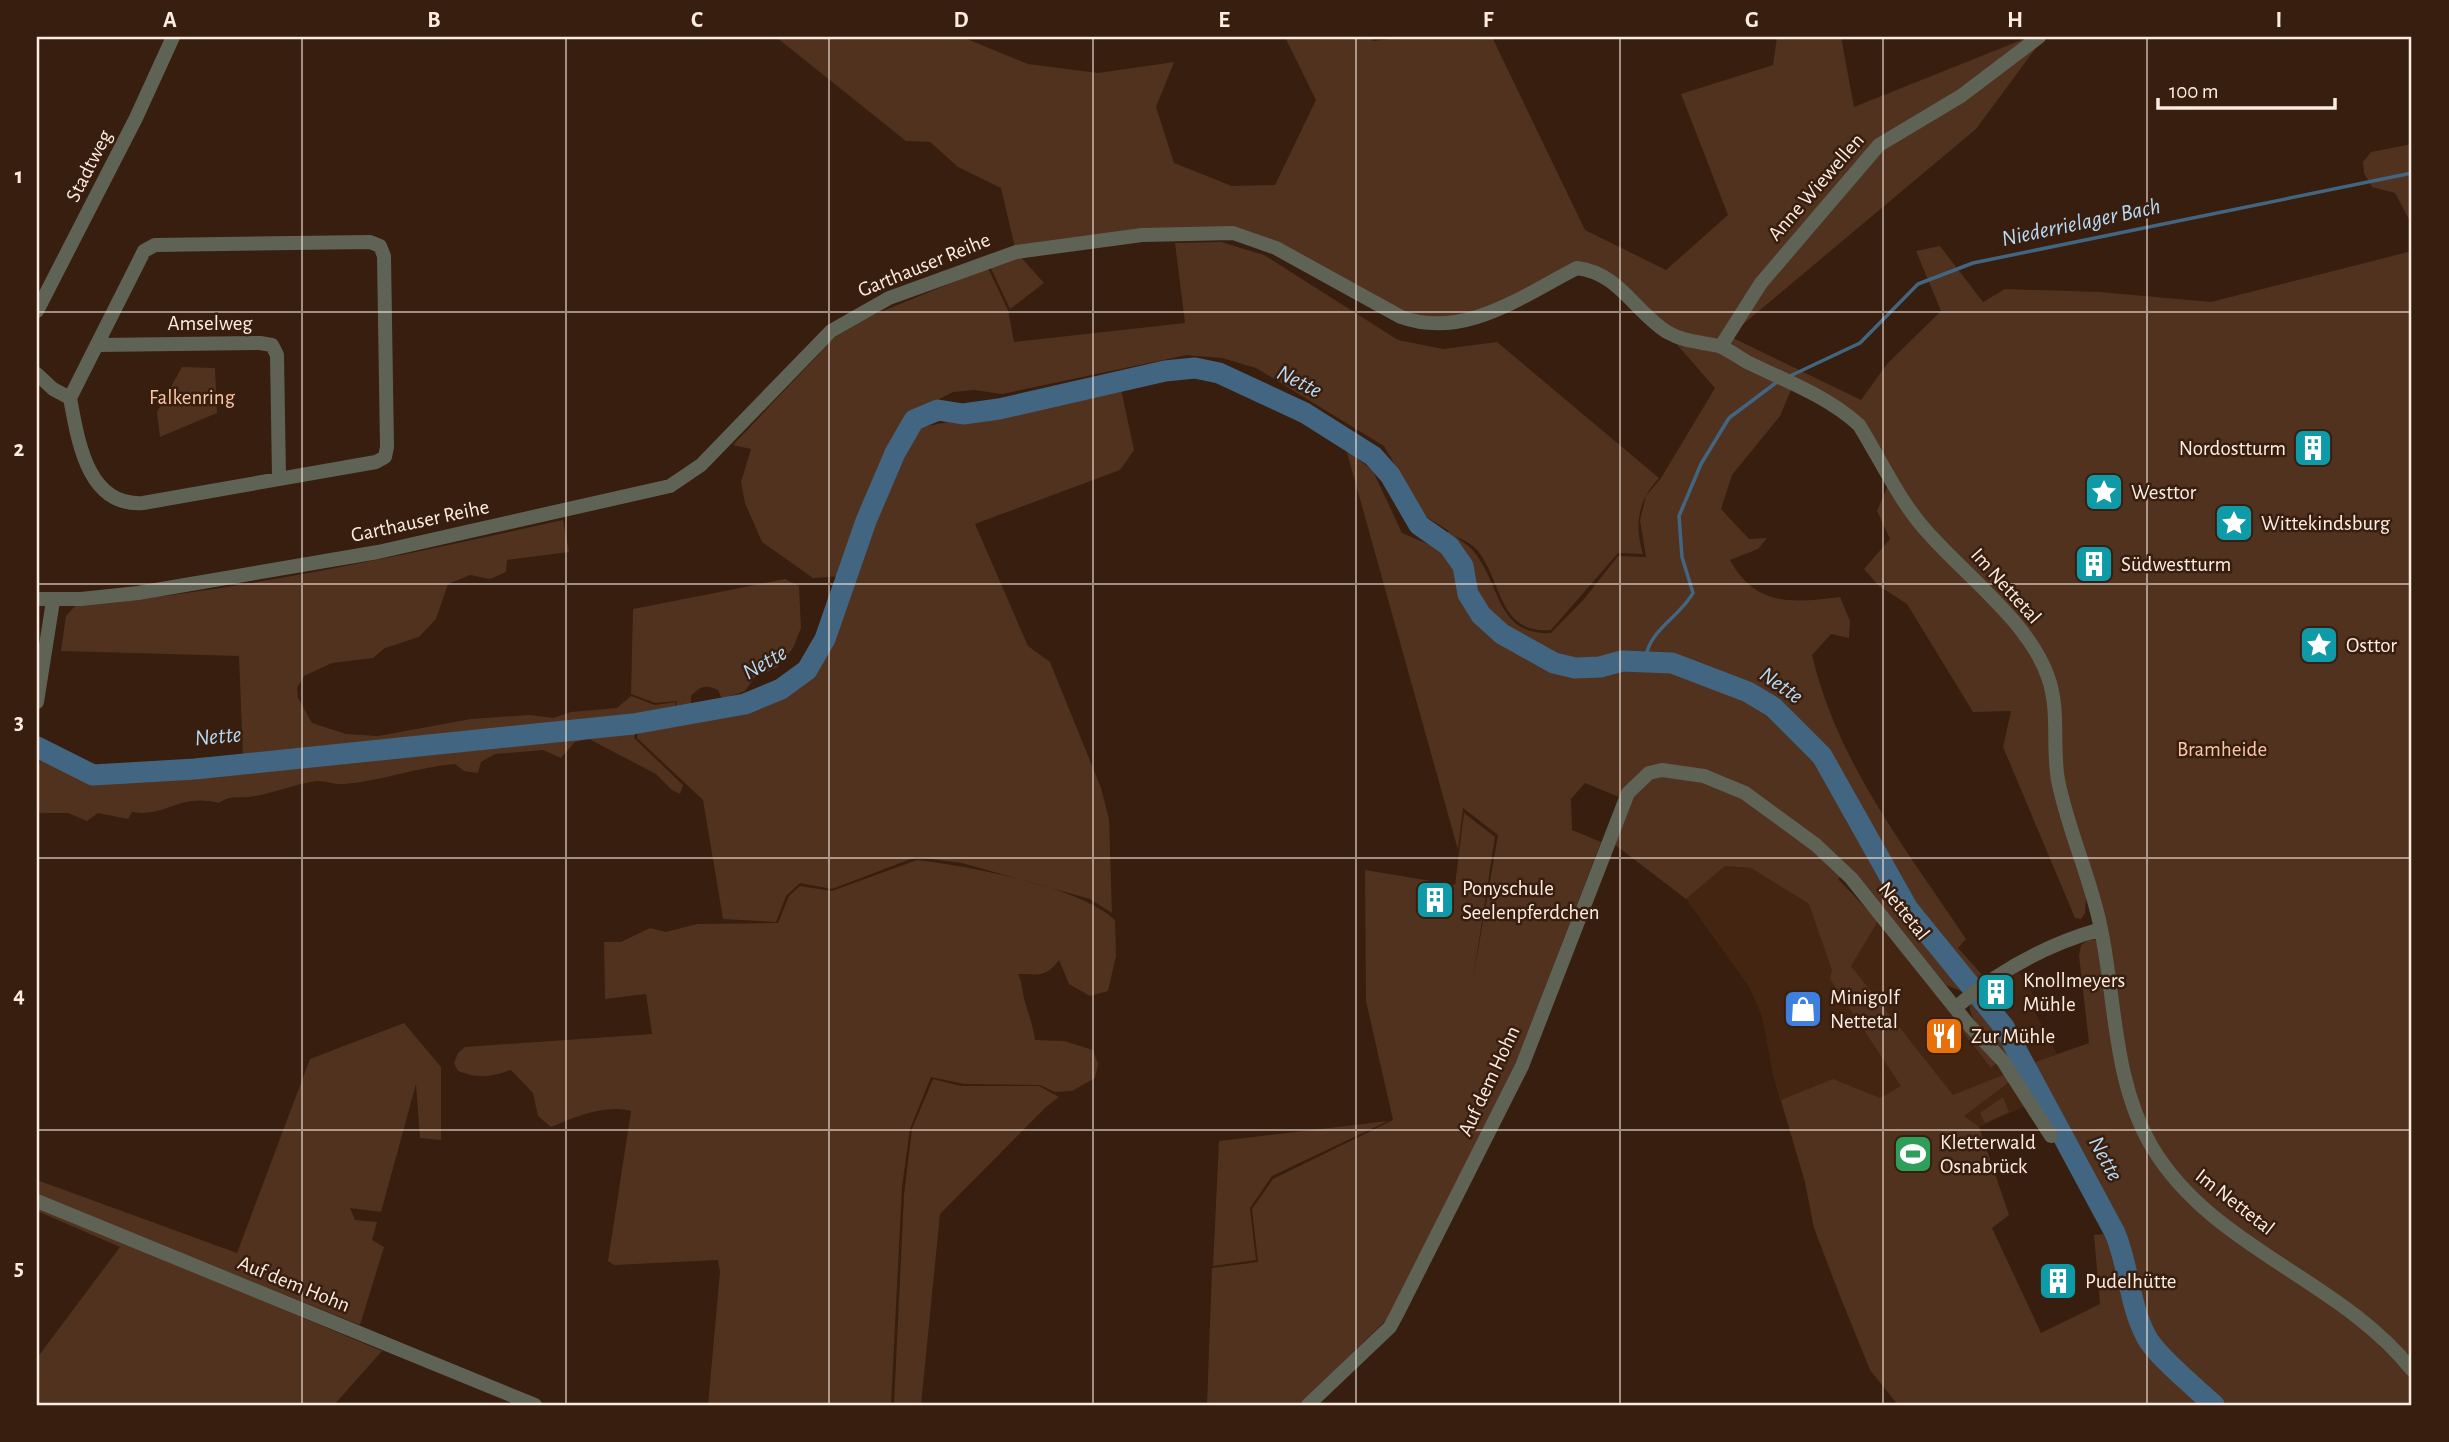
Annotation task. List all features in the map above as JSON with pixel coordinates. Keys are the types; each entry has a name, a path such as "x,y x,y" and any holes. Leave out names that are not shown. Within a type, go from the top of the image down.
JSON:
{"street":[{"name":"Stadtweg","path":"37,310 119,153 173,37"},
{"name":"Anne Wiewellen","path":"1721,346 1761,283 1879,145 1961,96 2039,37"},
{"name":"Garthauser Reihe","path":"37,599 53,601 138,593 379,552 670,486 701,465 831,331 889,298 999,256 1041,247 1142,235 1233,233 1276,248 1401,317 1420,324 1438,325 1457,324 1489,314 1577,268 1591,270 1616,284 1667,332 1692,343 1721,346 1741,359"},
{"path":"370,242 380,246 384,269 387,447 385,457 376,462 129,504 118,500 92,478 70,398 144,250 155,245 370,242"},
{"name":"Amselweg","path":"98,345 260,342 272,345 277,355 279,477"},
{"name":"Im Nettetal","path":"1741,359 1828,401 1859,425 1917,520 2000,608 2038,656 2048,677 2054,702 2058,781 2101,929 2128,1092 2140,1122 2165,1167 2189,1196 2359,1318 2412,1370"},
{"path":"37,374 53,389 70,398"},
{"path":"37,702 53,601"},
{"name":"Nettetal","path":"1676,769 1704,776 1745,793 1816,845 1851,878 1955,1008 2003,1061 2051,1136"},
{"name":"Auf dem Hohn","path":"1308,1405 1393,1320 1522,1066 1628,793 1648,773 1676,769"},
{"path":"1955,1008 1981,985 2015,965 2101,929"},
{"name":"Auf dem Hohn","path":"37,1201 535,1405"}],"shaded area":[{"path":"1725,866 1751,868 1809,904 1878,921 2000,1061 2028,1105 1979,1127 2009,1215 1814,1228 1805,1182 1773,1076 1762,1016 1749,987 1686,899"},
{"path":"2018,970 2035,998 2030,1002 2057,1054 2029,1064 2008,1025 1980,993"}],"green space":[{"name":"Bramheide","path":"776,37 962,37 1028,64 1098,73 1174,62 1156,107 1174,163 1232,186 1275,185 1316,100 1285,37 1369,37 1373,41 1405,37 1492,37 1585,230 1666,270 1728,215 1681,94 1773,65 1777,37 1841,37 1854,107 2029,37 2044,37 1976,129 1729,336 1861,400 1887,364 1941,311 1916,251 1940,246 1983,302 2005,289 2100,292 2211,302 2412,251 2412,1405 1898,1405 1870,1370 1838,1291 1814,1228 1805,1182 1781,1100 1833,1079 1880,1098 1901,1086 1830,979 1832,970 1809,904 1751,868 1725,866 1686,899 1614,844 1631,802 1585,783 1571,799 1572,830 1601,842 1517,1060 1387,1319 1300,1405 1207,1405 1212,1268 1258,1262 1252,1209 1273,1179 1393,1120 1366,1001 1365,870 1455,885 1464,813 1495,837 1473,979 1498,835 1463,808 1458,850 1346,449 1373,471 1402,533 1430,545 1449,531 1425,516 1384,446 1256,368 1222,358 1187,355 1002,394 974,390 953,392 908,415 860,521 842,576 813,578 762,542 745,503 741,482 751,449 733,445 835,337 873,315 988,268 1008,310 1014,342 1185,323 1175,243 1221,242 1264,255 1398,340 1443,349 1497,342 1659,478 1646,495 1640,513 1639,533 1643,554 1618,553 1551,630 1534,629 1521,624 1511,615 1478,551 1455,536 1475,553 1484,566 1510,618 1533,632 1551,633 1585,598 1618,556 1646,557 1640,520 1646,496 1661,478 1715,388 1666,332 1591,270 1489,314 1420,324 1233,233 1017,253 1044,283 1010,309 987,260 1016,252 1001,188 958,167 930,142 906,141","holes":["1793,385 1859,425 1892,476 1877,511 1890,539 1864,569 1879,586 1907,604 1973,712 2011,711 2003,747 2075,918 2081,919 2085,913 2086,897 2109,946 2091,938 2081,945 2079,956 2089,1043 2029,1064 2120,1232 2123,1251 2115,1233 2094,1235 2100,1304 2041,1333 1992,1228 2009,1215 1979,1127 1964,1116 2012,1080 2008,1073 1953,1095 1851,966 1878,921 1838,879 1850,868 1946,985 1966,993 1984,977 1958,948 1966,939 1876,803 1838,732 1823,694 1812,655 1831,634 1849,638 1850,621 1840,597 1791,600 1764,594 1740,575 1730,560 1758,549 1767,538 1749,539 1721,509 1732,475 1780,416"]},
{"path":"2412,144 2412,225 2395,193 2372,187 2364,173 2363,162 2371,152"},
{"name":"Falkenring","path":"182,367 215,368 217,413 160,437 157,412"},
{"path":"1121,389 1134,450 1120,470 975,524 1028,646 1050,662 1101,788 1109,819 1112,913 1090,899 962,863 916,857 832,889 800,883 786,896 776,922 723,919 703,800 637,738 638,732 746,710 785,692 804,677 821,655 908,436 917,428"},
{"path":"563,520 569,552 507,560 506,572 490,579 470,575 448,584 436,619 419,637 385,648 373,658 332,663 304,676 297,688 298,698 312,723 346,734 378,736 471,719 530,715 553,718 571,712 617,708 631,696 655,705 676,702 674,710 636,731 634,738 683,785 680,794 656,774 589,739 575,742 561,758 543,750 495,754 481,762 478,773 464,771 455,764 358,782 341,784 317,781 257,796 230,798 219,803 193,801 154,812 132,812 128,819 98,813 87,821 68,813 41,813 37,809 37,772 45,748 95,771 193,764 243,757 239,656 61,651 66,616 75,606 259,582"},
{"path":"785,579 799,586 801,628 793,648 778,667 755,677 745,691 722,699 718,690 700,688 691,696 691,706 676,708 677,701 655,703 631,694 633,609"},
{"path":"917,860 964,867 1050,888 1076,897 1115,920 1116,956 1108,991 1090,996 1069,984 1059,960 1046,972 1018,974 1035,1040 1064,1041 1093,1050 1098,1064 1095,1078 1072,1091 1055,1092 1040,1085 964,1084 931,1077 910,1129 902,1187 891,1405 708,1405 720,1272 718,1260 614,1265 608,1261 631,1111 601,1110 551,1127 538,1116 533,1093 511,1070 491,1076 479,1076 458,1071 454,1063 458,1053 465,1047 652,1034 646,994 605,999 604,942 621,942 650,928 666,932 697,924 778,923 789,896 800,886 832,891"},
{"path":"1973,1000 2000,1029 2107,1224 2104,1226 2100,1224 2057,1140 2021,1079 2008,1059 1983,1033 1973,1018 1970,1003"},
{"path":"404,1023 441,1067 441,1140 420,1138 416,1084 381,1212 350,1208 355,1220 377,1222 372,1240 384,1247 360,1325 37,1195 37,1180 237,1253 310,1059"},
{"path":"1966,1028 1998,1061 1991,1068 1962,1031"},
{"path":"933,1079 961,1086 1039,1086 1059,1097 940,1214 921,1405 894,1405 904,1195 912,1129"},
{"path":"2003,1097 2009,1112 1985,1123 1980,1113"},
{"path":"1388,1121 1272,1176 1250,1208 1256,1260 1213,1266 1219,1141"},
{"path":"37,1206 382,1351 334,1405 37,1405 37,1358 120,1247 37,1211"}],"waterway":[{"name":"Niederrielager Bach","path":"1790,376 1860,343 1918,284 1973,263 2412,173"},
{"name":"Nette","path":"37,747 93,775 195,769 633,724 745,704 781,689 807,670 825,639 866,521 895,453 914,420 938,410 963,414 999,409 1165,371 1195,368 1219,373 1305,413 1373,456 1390,475 1419,525 1449,546 1463,566 1468,594 1481,615 1502,634 1554,663 1575,668 1600,667 1622,661 1672,663 1748,692 1773,707 1822,756 1908,909 2004,1027 2115,1233 2136,1311 2146,1336 2167,1362 2214,1405"},
{"name":"Niederrielager Bach","path":"1645,660 1652,640 1693,593 1682,557 1679,516 1701,464 1729,418 1777,382"}],"place":[{"name":"Nordostturm","path":"2313,448"},
{"name":"Westtor","path":"2104,492"},
{"name":"Wittekindsburg","path":"2234,523"},
{"name":"Südwestturm","path":"2094,564"},
{"name":"Osttor","path":"2319,645"},
{"name":"Ponyschule Seelenpferdchen","path":"1435,900"},
{"name":"Knollmeyers Mühle","path":"1996,992"},
{"name":"Minigolf Nettetal","path":"1803,1009"},
{"name":"Zur Mühle","path":"1944,1036"},
{"name":"Kletterwald Osnabrück","path":"1913,1154"},
{"name":"Pudelhütte","path":"2058,1281"}]}
